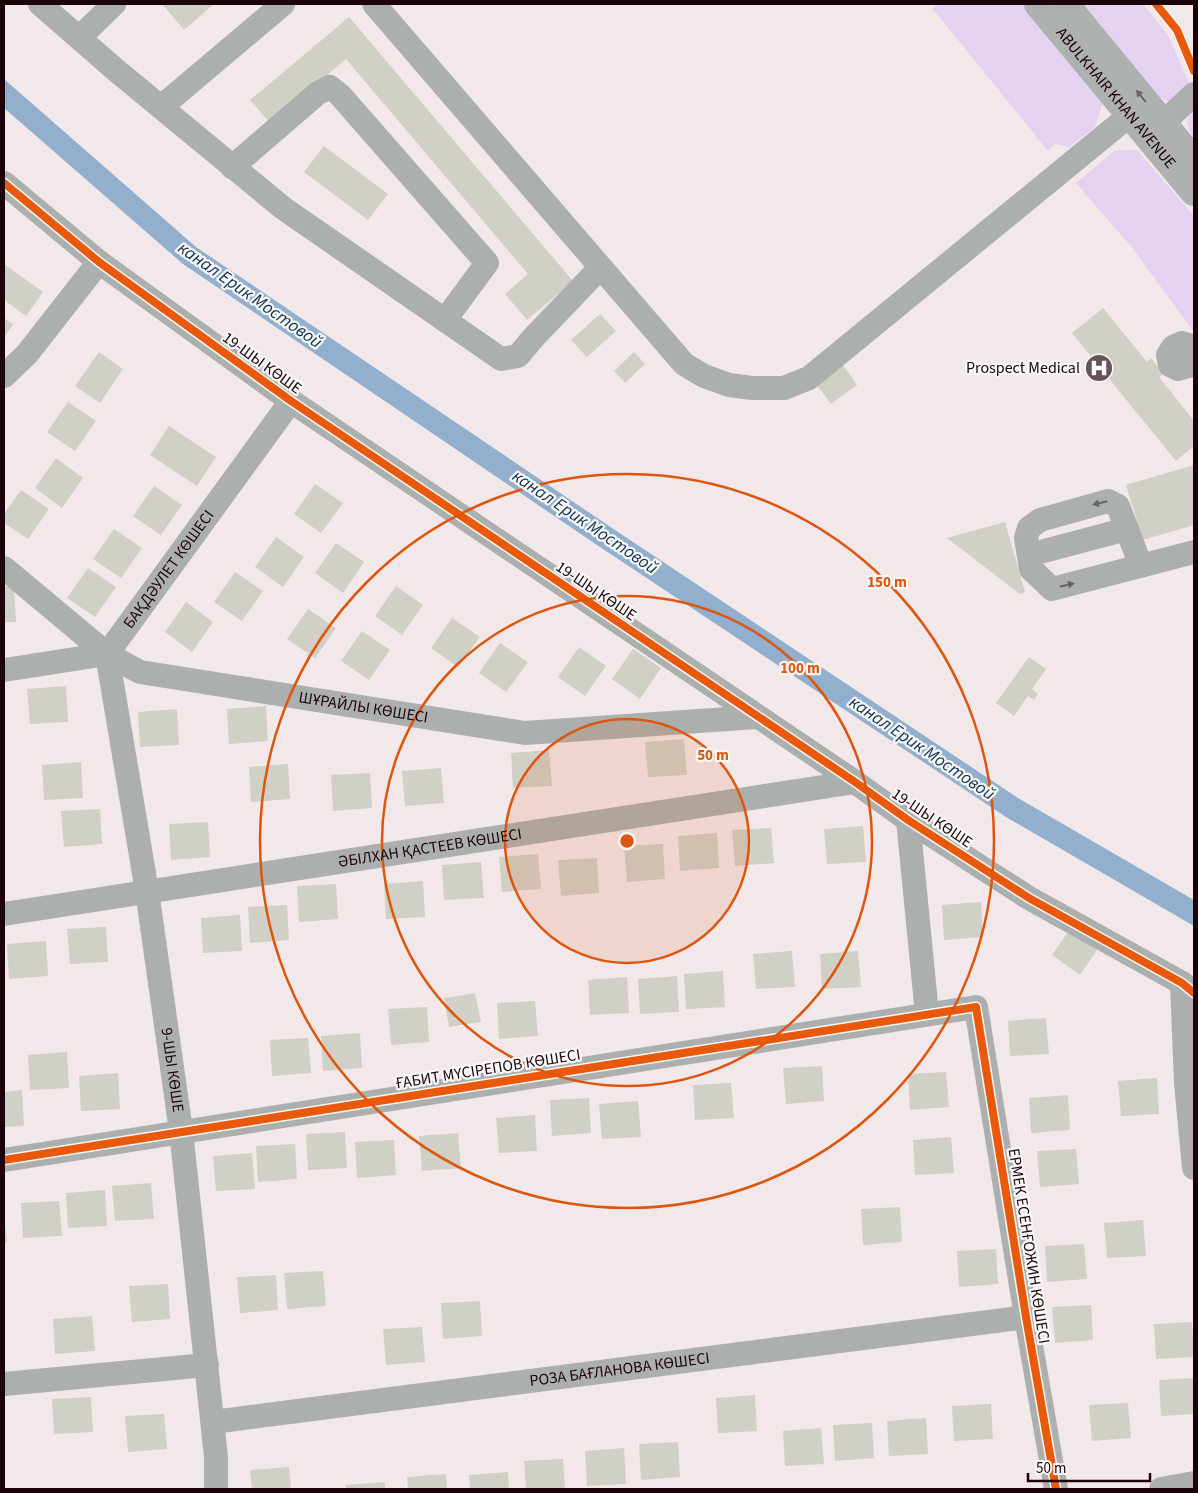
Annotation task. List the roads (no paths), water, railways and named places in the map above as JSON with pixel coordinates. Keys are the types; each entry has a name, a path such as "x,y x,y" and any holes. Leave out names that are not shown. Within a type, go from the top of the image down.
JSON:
{"main road":[{"name":"ABULKHAIR KHAN AVENUE","path":"1038,4 1194,192"},
{"name":"ABULKHAIR KHAN AVENUE","path":"1064,4 1194,161"}],"street":[{"path":"40,4 282,208 501,359 518,356 600,268"},
{"path":"79,38 114,4"},
{"path":"161,107 283,4"},
{"path":"374,4 684,364 704,376 729,385 752,388 784,388 809,378 1130,115"},
{"path":"232,167 318,92 330,87 340,95 486,262 445,320"},
{"path":"1163,123 1194,94"},
{"name":"19-ШЫ КӨШЕ","path":"4,183 99,262 291,401 855,782 908,820 1029,898 1188,988"},
{"path":"4,376 27,354 99,262"},
{"name":"БАҚДӘУЛЕТ КӨШЕСI","path":"108,654 291,401"},
{"path":"1141,566 1118,506 1108,501 1040,520 1029,528 1026,538 1031,569 1052,589 1141,566 1194,552"},
{"path":"1029,555 1127,529"},
{"name":"ШҰРАЙЛЫ КӨШЕСІ","path":"4,568 108,654 140,672 525,733 757,717"},
{"path":"4,670 108,654"},
{"name":"9-ШЫ КӨШЕ","path":"108,654 147,891 181,1131 213,1422 216,1489"},
{"name":"ӘБІЛХАН ҚАСТЕЕВ КӨШЕСI","path":"4,914 855,782"},
{"path":"908,820 927,1014"},
{"path":"1188,988 1186,1082 1194,1168"},
{"name":"ҒАБИТ МҮСІРЕПОВ КӨШЕСI","path":"4,1160 927,1014 976,1008"},
{"name":"ЕРМЕК ЕСЕНҒОЖИН КӨШЕСІ","path":"976,1008 1056,1489"},
{"name":"РОЗА БАҒЛАНОВА КӨШЕСI","path":"213,1422 1026,1317"},
{"path":"4,1384 207,1365"},
{"path":"1161,1489 1194,1483"}],"water":[{"name":"канал Ерик Мостовой","path":"4,79 196,247 609,526 1018,798 1194,900 1194,926 1006,817 597,545 183,264 4,108"}],"place":[{"name":"Prospect Medical","path":"1099,368"}]}
